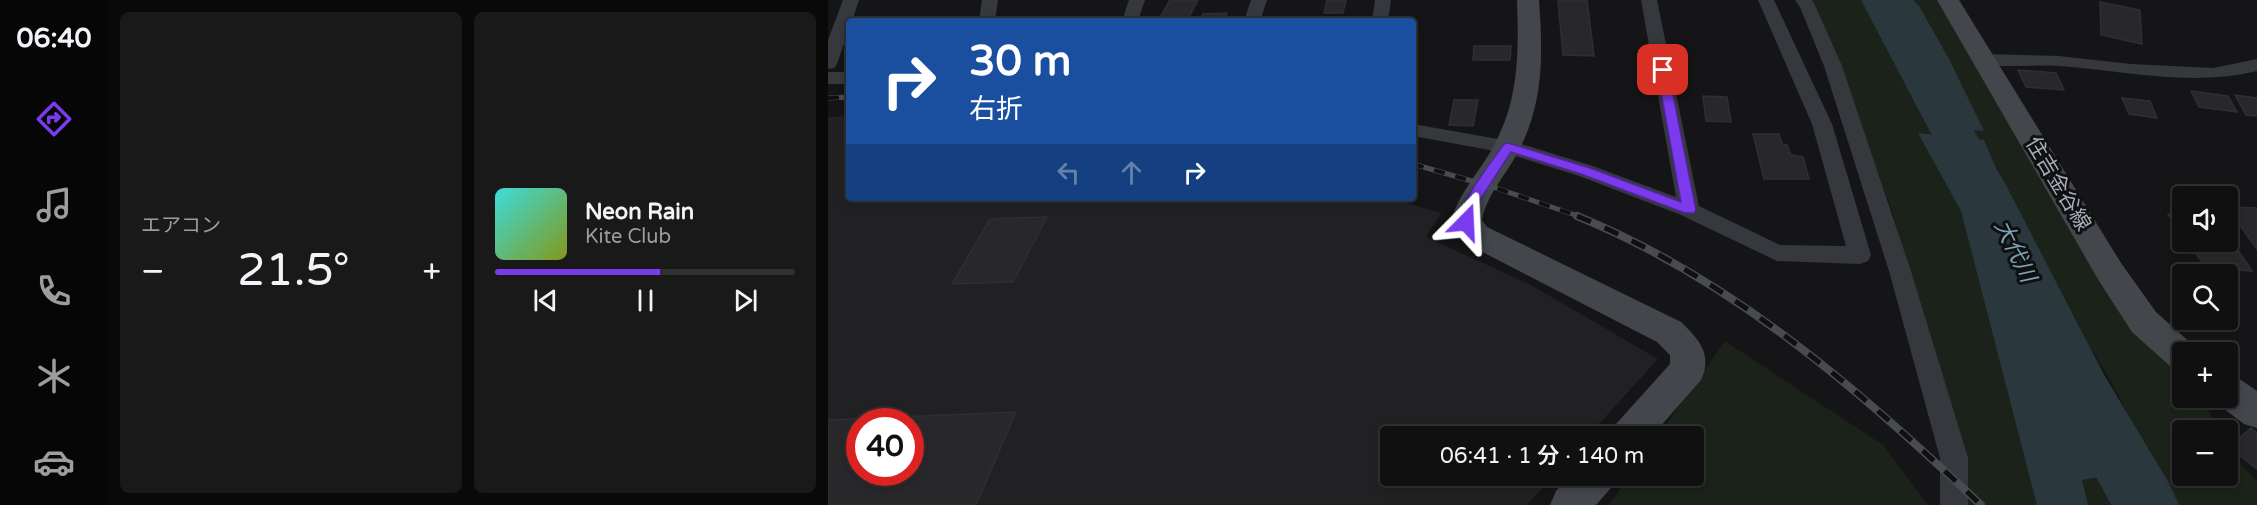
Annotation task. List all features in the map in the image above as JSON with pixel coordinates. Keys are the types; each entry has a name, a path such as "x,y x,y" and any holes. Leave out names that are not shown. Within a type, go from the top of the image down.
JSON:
{"street":[{"path":"828,64 851,0"},
{"path":"987,18 990,0"},
{"path":"1131,18 1137,0"},
{"path":"1253,18 1259,0"},
{"path":"1380,18 1383,0"},
{"path":"1528,0 1532,69 1525,105 1508,147 1468,208 1466,222 1476,235 1669,332 1687,350 1688,369 1638,426"},
{"path":"1649,0 1689,210"},
{"path":"1416,131 1508,147 1586,171 1689,210 1777,253 1860,255 1822,124 1766,0"},
{"path":"1803,0 1808,6 1833,66 1900,271 1954,458 1954,505"},
{"name":"住吉金谷線","path":"1948,0 2110,272 2144,322 2172,347"},
{"path":"1983,59 2059,61 2131,69 2213,73 2252,67 2257,64"},
{"path":"828,78 846,78"},
{"path":"2238,398 2257,412"},
{"path":"1570,505 1587,486"}],"shaded area":[{"path":"1811,0 1946,0 2112,297 2172,359 2172,408 2208,408 2212,420 2172,420 2172,486 2238,486 2238,462 2257,481 2257,505 2169,505 2118,394 2092,349 2166,505 1967,505 1951,405 1891,208 1829,40"},
{"path":"846,116 846,201 1399,201 1441,213 1426,237 1531,285 1658,359 1597,426 1380,426 1380,486 1544,486 1527,505 828,505 828,117"},
{"path":"1725,341 1883,445 1928,505 1609,505 1623,486 1704,486 1704,426 1665,426"}],"water":[{"path":"1893,0 1913,0 1919,6 1949,59 1984,131 1935,127 1930,65 1910,25"},
{"path":"1918,133 1984,140 2049,292 2038,326 2100,477 2082,480 2088,505 2037,505 1961,211"}],"building":[{"path":"1170,0 1198,0 1189,18 1160,18"},
{"path":"1327,0 1346,0 1343,13 1324,13"},
{"path":"1558,0 1587,0 1594,56 1563,55"},
{"path":"2100,2 2140,10 2142,44 2101,35"},
{"path":"1227,13 1225,18 1201,18 1203,14"},
{"path":"1474,46 1511,46 1510,60 1473,60"},
{"path":"2018,70 2056,73 2064,90 2026,87"},
{"path":"2191,91 2228,96 2237,112 2199,107"},
{"path":"2235,95 2257,98 2257,116 2246,115"},
{"path":"1703,96 1727,97 1731,122 1706,121"},
{"path":"2122,98 2150,101 2157,118 2129,114"},
{"path":"1454,100 1478,100 1473,126 1449,125"},
{"path":"1753,134 1779,134 1782,144 1787,145 1791,155 1803,157 1809,179 1764,179"},
{"path":"2238,207 2257,208 2257,249 2238,223"},
{"path":"1047,217 1013,282 952,284 990,219"},
{"path":"2238,250 2252,271 2238,270 2238,264 2204,264 2195,252 2238,252"},
{"path":"1016,412 976,505 828,505 828,420 846,419 846,486 924,486 924,416"},
{"path":"2251,428 2257,433 2257,469 2238,454 2238,439"}],"waterway":[{"name":"大代川","path":"1879,0 1982,185 2082,391 2146,505"}],"railway":[{"path":"828,98 846,97"},
{"path":"1416,165 1496,188 1581,217"},
{"path":"1577,216 1634,242 1689,272 1792,341 1889,421 1981,505"}],"route":[{"path":"1466,222 1468,208 1508,147 1586,171 1689,210 1663,70"}]}
